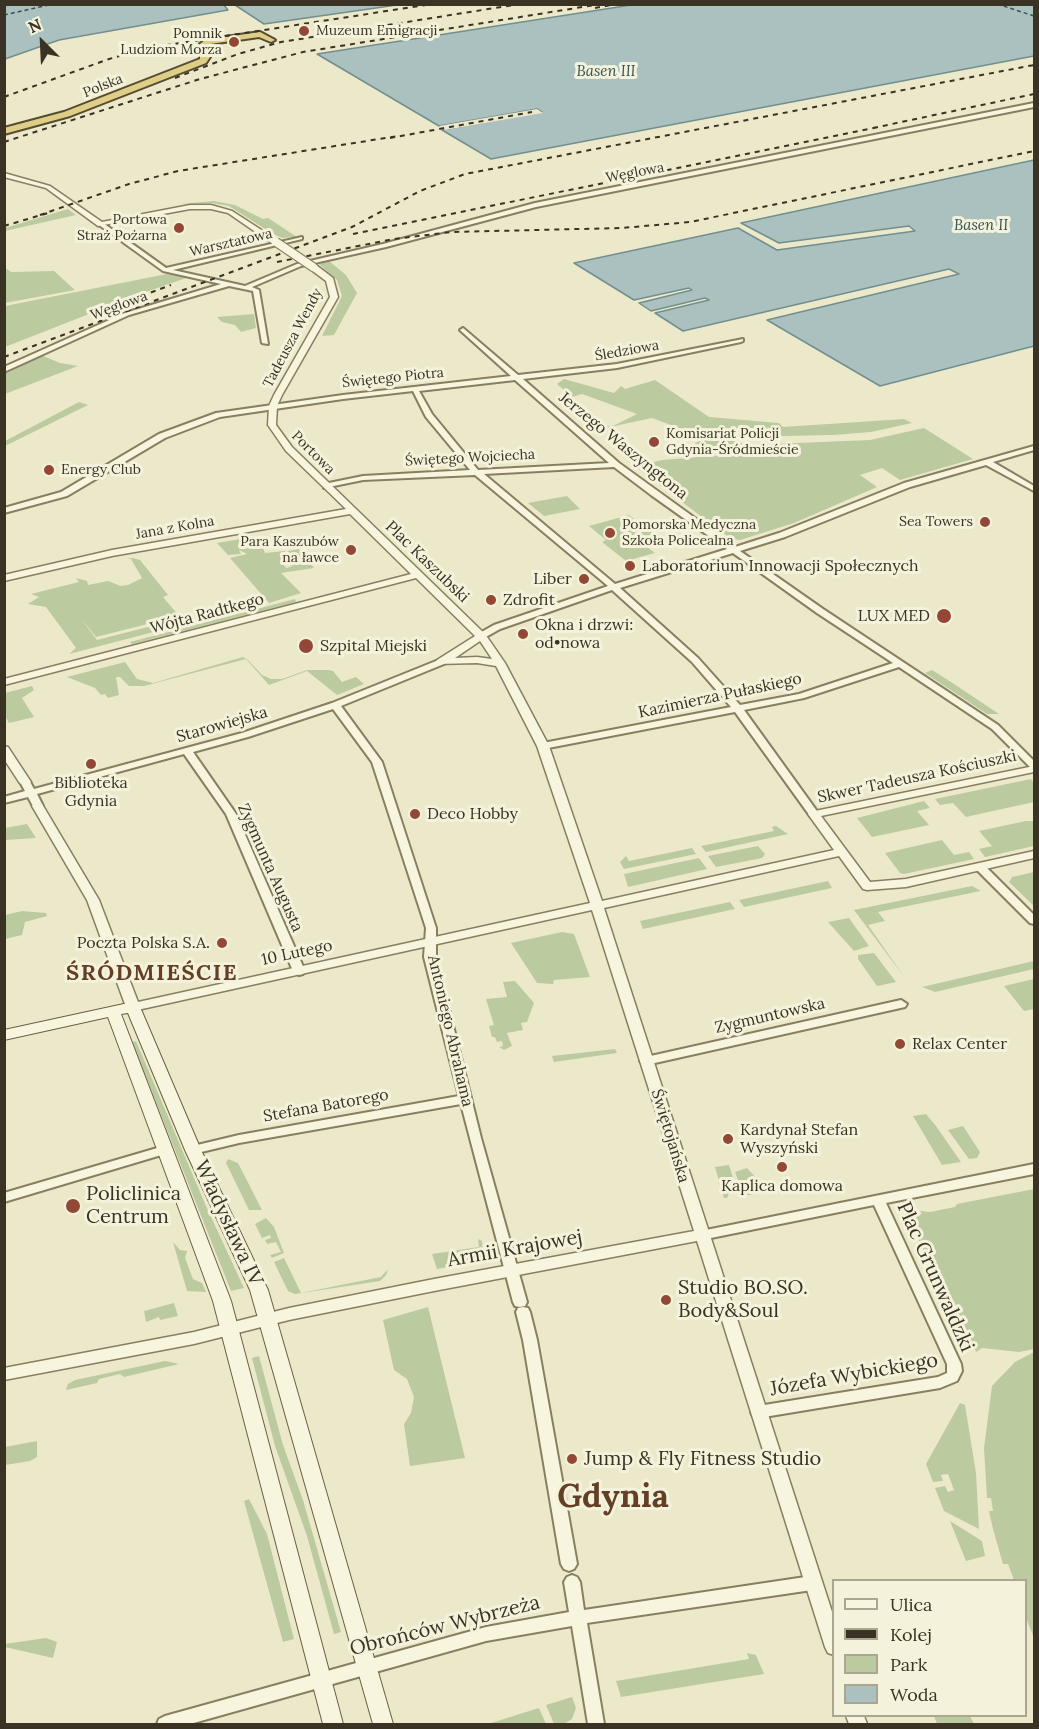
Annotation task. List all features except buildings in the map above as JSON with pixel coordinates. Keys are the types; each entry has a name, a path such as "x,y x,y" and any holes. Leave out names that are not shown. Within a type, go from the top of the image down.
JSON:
{"highway":[{"name":"Polska","path":"4,131 67,114 203,61 204,44 211,41 258,34 271,40 215,49 205,55"}],"main road":[{"name":"10 Lutego","path":"4,1035 133,1007"},
{"name":"Władysława IV","path":"133,1007 193,1150 259,1290 383,1725"},
{"name":"Władysława IV","path":"114,1012 193,1222 230,1329 333,1725"}],"street":[{"name":"Węglowa","path":"4,370 127,314 229,284 247,287 299,265 384,246 535,205 1035,105"},
{"path":"4,175 48,187 165,270 229,284"},
{"name":"Tadeusza Wendy","path":"4,511 64,494 181,427 219,415 273,406 317,328 334,292 330,280 228,210 190,207 101,224"},
{"name":"Warsztatowa","path":"165,270 300,238"},
{"path":"247,287 258,292 266,343"},
{"name":"Jerzego Waszyngtona","path":"463,330 616,465 734,550 995,727 1035,767"},
{"name":"Śledziowa","path":"516,378 624,365 741,340"},
{"name":"Świętego Piotra","path":"273,406 516,378"},
{"path":"415,389 429,415 475,471 614,587 695,660 738,709 814,814"},
{"name":"Portowa","path":"273,406 271,423 274,430 352,511"},
{"path":"441,662 497,627 614,587 782,536 907,485 1035,448"},
{"path":"987,462 1035,489"},
{"name":"Świętego Wojciecha","path":"327,486 363,478 616,465"},
{"name":"Plac Kaszubski","path":"352,511 481,636"},
{"name":"Jana z Kolna","path":"4,578 112,553 352,511"},
{"name":"Wójta Radtkego","path":"4,682 418,575"},
{"name":"Świętojańska","path":"481,636 500,663 543,747 597,906 832,1641"},
{"path":"441,662 477,660 500,663"},
{"name":"Starowiejska","path":"4,800 28,788 245,735 335,705 441,662"},
{"name":"Kazimierza Pułaskiego","path":"543,747 738,709 822,690 900,664"},
{"name":"Antoniego Abrahama","path":"335,705 377,762 431,928 430,957 531,1340 569,1564"},
{"name":"Władysława IV","path":"4,749 93,900 133,1007"},
{"name":"Zygmunta Augusta","path":"187,751 231,813 299,971"},
{"name":"Skwer Tadeusza Kościuszki","path":"1035,767 814,814 867,886 906,883 1035,855"},
{"path":"597,906 842,852"},
{"path":"980,867 1035,921"},
{"name":"10 Lutego","path":"133,1007 597,906"},
{"name":"Zygmuntowska","path":"646,1061 901,1004"},
{"name":"Stefana Batorego","path":"193,1150 247,1137 466,1099"},
{"path":"4,1198 164,1150"},
{"name":"Armii Krajowej","path":"4,1374 230,1329 269,1319 1035,1169"},
{"name":"Plac Grunwaldzki","path":"878,1200 954,1364 955,1371"},
{"name":"Józefa Wybickiego","path":"758,1412 940,1382 951,1377 955,1371"},
{"path":"572,1582 596,1725"},
{"name":"Obrońców Wybrzeża","path":"165,1725 486,1634 579,1617 812,1583"}],"green space":[{"path":"214,201 235,205 263,219 268,218 297,237 282,238 273,234 229,206 212,203 180,204"},
{"path":"68,209 76,215 5,231 5,228"},
{"path":"329,261 346,275 357,293 334,335 322,336 342,296 337,280 319,264"},
{"path":"4,267 11,272 54,271 75,290 5,303"},
{"path":"167,274 186,278 5,347 5,306"},
{"path":"254,314 256,328 241,332 235,325 222,322 217,317"},
{"path":"41,355 60,363 78,366 5,394 5,374"},
{"path":"564,379 614,393 621,386 625,389 655,380 709,417 779,423 783,427 904,419 912,423 871,432 834,435 784,436 718,430 712,435 744,444 725,450 677,454 671,449 694,444 706,438 652,418 591,431 579,420 593,430 615,425 637,414 582,394 572,397 557,384"},
{"path":"79,402 88,405 5,446 5,441"},
{"path":"924,428 973,459 900,480 882,468 860,475 877,487 794,523 740,540 731,539 636,467 662,460 748,453 772,444 870,440"},
{"path":"567,496 580,509 544,516 528,503"},
{"path":"629,515 659,538 642,543 655,553 626,561 602,542 606,540 589,526"},
{"path":"258,536 265,553 285,551 289,558 283,564 286,568 293,566 287,564 291,559 288,551 299,549 314,568 281,573 301,593 269,603 230,558 247,554 239,550 241,554 228,555 217,543"},
{"path":"133,558 140,560 168,595 163,597 179,616 96,637 80,617 97,640 191,616 196,621 69,654 76,648 46,607 28,604 39,597 31,594 79,582 76,578 87,581 88,585 108,581 121,586 128,585 142,578 131,559 126,559"},
{"path":"295,599 296,602 132,644 130,642"},
{"path":"243,657 248,660 262,675 271,679 282,679 307,670 328,670 333,671 342,682 356,677 364,684 337,695 307,671 269,685 246,659 144,686 129,686 120,677 116,677 119,695 108,698 105,694 101,695 95,688 67,677 125,662 137,679 153,683"},
{"path":"932,670 999,714 987,714 925,673"},
{"path":"32,686 34,690 22,698 34,717 9,723 5,716 5,693"},
{"path":"1031,779 1034,783 1034,802 966,817 953,803 940,805 935,799"},
{"path":"924,801 930,808 917,811 929,825 872,837 857,818"},
{"path":"1034,821 1034,846 985,857 979,849 992,846 979,831"},
{"path":"27,824 36,838 5,840 5,828"},
{"path":"776,826 788,834 706,852 701,846 774,831 772,827"},
{"path":"942,840 954,855 969,852 974,859 904,874 900,873 885,853"},
{"path":"758,846 765,854 762,858 716,867 708,856"},
{"path":"692,848 696,854 624,869 620,862 626,856 629,861"},
{"path":"699,858 707,869 628,887 624,874"},
{"path":"1034,872 1034,906 1009,882 1012,877"},
{"path":"828,881 832,888 744,907 739,900"},
{"path":"972,886 981,891 878,912 885,921 868,925 905,978 854,910"},
{"path":"730,902 735,909 643,929 640,921"},
{"path":"22,911 46,913 47,916 25,922 22,935 5,939 5,915"},
{"path":"849,918 869,946 854,951 828,922"},
{"path":"562,932 574,934 590,977 554,980 553,984 537,983 511,943"},
{"path":"874,953 896,982 877,986 858,959 858,955"},
{"path":"1034,961 1034,969 935,992 922,987"},
{"path":"1034,979 1034,1009 1024,1011 1004,986"},
{"path":"515,981 534,1003 527,1022 521,1023 523,1030 507,1033 512,1046 504,1050 499,1047 503,1046 502,1041 497,1042 495,1037 492,1037 489,1026 494,1025 486,999 507,997 503,982"},
{"path":"136,1041 206,1206 244,1288 231,1291 132,1042"},
{"path":"615,1049 617,1053 554,1062 552,1056"},
{"path":"926,1114 961,1162 942,1165 913,1116"},
{"path":"963,1126 980,1152 977,1158 969,1159 948,1130"},
{"path":"228,1159 238,1163 262,1210 249,1210 226,1163"},
{"path":"729,1165 735,1184 727,1198 724,1198 715,1167"},
{"path":"747,1168 758,1180 751,1195 744,1195 741,1187 744,1186 743,1183 739,1183 735,1172"},
{"path":"1034,1189 1034,1349 1019,1352 982,1348 976,1352 974,1347 968,1344 966,1346 907,1214 915,1212 916,1216 922,1214 920,1211 930,1212 955,1207 957,1204"},
{"path":"266,1218 274,1227 284,1253 272,1258 270,1255 281,1252 276,1242 267,1244 265,1240 271,1238 270,1235 262,1238 255,1224"},
{"path":"478,1239 482,1241 483,1258 481,1252 471,1254 474,1262 437,1269 432,1254 479,1247"},
{"path":"173,1242 180,1250 187,1251 185,1258 193,1279 202,1283 206,1292 187,1291"},
{"path":"284,1258 301,1293 381,1277 388,1269 380,1281 295,1294 288,1291 274,1262"},
{"path":"174,1303 178,1316 160,1320 159,1317 146,1322 144,1311"},
{"path":"428,1307 465,1458 410,1466 404,1424 411,1413 414,1397 407,1379 394,1370 383,1320"},
{"path":"1034,1352 1034,1638 1027,1620 1027,1579 1014,1579 1008,1564 1003,1564 989,1511 993,1511 991,1498 987,1498 984,1448 992,1386 1015,1362"},
{"path":"259,1356 283,1445 303,1500 341,1632 334,1634 307,1536 275,1446 252,1358"},
{"path":"165,1361 179,1364 124,1377 120,1374 99,1379 97,1383 66,1390 68,1384 75,1380"},
{"path":"960,1403 965,1405 976,1473 979,1529 944,1511 935,1488 945,1486 948,1492 954,1490 948,1474 941,1475 943,1481 933,1482 926,1464"},
{"path":"37,1441 37,1457 30,1461 5,1465 5,1447"},
{"path":"249,1499 267,1534 294,1639 283,1642 244,1501"},
{"path":"950,1521 982,1541 985,1556 966,1561"},
{"path":"46,1638 57,1642 53,1658 5,1647 5,1644"},
{"path":"747,1653 756,1655 764,1674 621,1697 616,1681 749,1659"},
{"path":"572,1697 576,1708 572,1719 564,1724 554,1724 546,1705"},
{"path":"539,1708 546,1724 491,1723"},
{"path":"934,1717 970,1717 974,1724 937,1724"}],"water":[{"path":"223,4 228,10 59,40 5,59 5,5"},
{"path":"235,5 397,5 264,24"},
{"name":"Basen III","path":"631,5 1034,5 1034,56 491,159 442,130 542,112 537,109 439,126 317,54"},
{"name":"Basen II","path":"1034,160 1034,346 880,386 767,320 959,274 949,269 683,331 655,313 709,300 705,298 651,311 639,303 692,290 689,288 634,300 574,263 738,228 777,250 915,231 909,226 779,243 741,223"}],"pier":[{"path":"537,109 543,113 445,130 439,126"}],"ferry route":[{"path":"4,15 53,4"},
{"path":"997,4 1034,16"}],"railway":[{"path":"4,97 109,59 148,48 432,4"},
{"path":"175,78 238,54 281,42 520,4"},
{"path":"4,142 200,79 303,52 601,4"},
{"path":"595,8 617,4"},
{"path":"4,357 352,227 420,191 465,174 1034,65"},
{"path":"873,128 1034,94"},
{"path":"390,138 532,112"},
{"path":"353,234 879,127"},
{"path":"40,215 129,184 178,171 398,136"},
{"path":"277,262 394,239 451,232 622,228 690,222 1034,151"},
{"path":"4,226 48,213"},
{"path":"104,310 171,285"}],"place":[{"name":"Muzeum Emigracji","path":"304,31"},
{"name":"Pomnik Ludziom Morza","path":"234,42"},
{"name":"Portowa Straż Pożarna","path":"179,228"},
{"name":"Komisariat Policji Gdynia-Śródmieście","path":"654,442"},
{"name":"Energy Club","path":"49,470"},
{"name":"Sea Towers","path":"985,522"},
{"name":"Pomorska Medyczna Szkoła Policealna","path":"610,533"},
{"name":"Para Kaszubów na ławce","path":"351,550"},
{"name":"Laboratorium Innowacji Społecznych","path":"630,566"},
{"name":"Liber","path":"584,579"},
{"name":"Zdrofit","path":"491,600"},
{"name":"LUX MED","path":"944,616"},
{"name":"Okna i drzwi: od•nowa","path":"523,634"},
{"name":"Szpital Miejski","path":"306,646"},
{"name":"Biblioteka Gdynia","path":"91,764"},
{"name":"Deco Hobby","path":"415,814"},
{"name":"Poczta Polska S.A.","path":"222,943"},
{"name":"Relax Center","path":"900,1044"},
{"name":"Kardynał Stefan Wyszyński","path":"728,1139"},
{"name":"Kaplica domowa","path":"782,1167"},
{"name":"Policlinica Centrum","path":"73,1206"},
{"name":"Studio BO.SO. Body&Soul","path":"666,1300"},
{"name":"Jump & Fly Fitness Studio","path":"572,1459"}],"district":[{"name":"ŚRÓDMIEŚCIE","path":"152,974"},
{"name":"Gdynia","path":"613,1498"}]}
